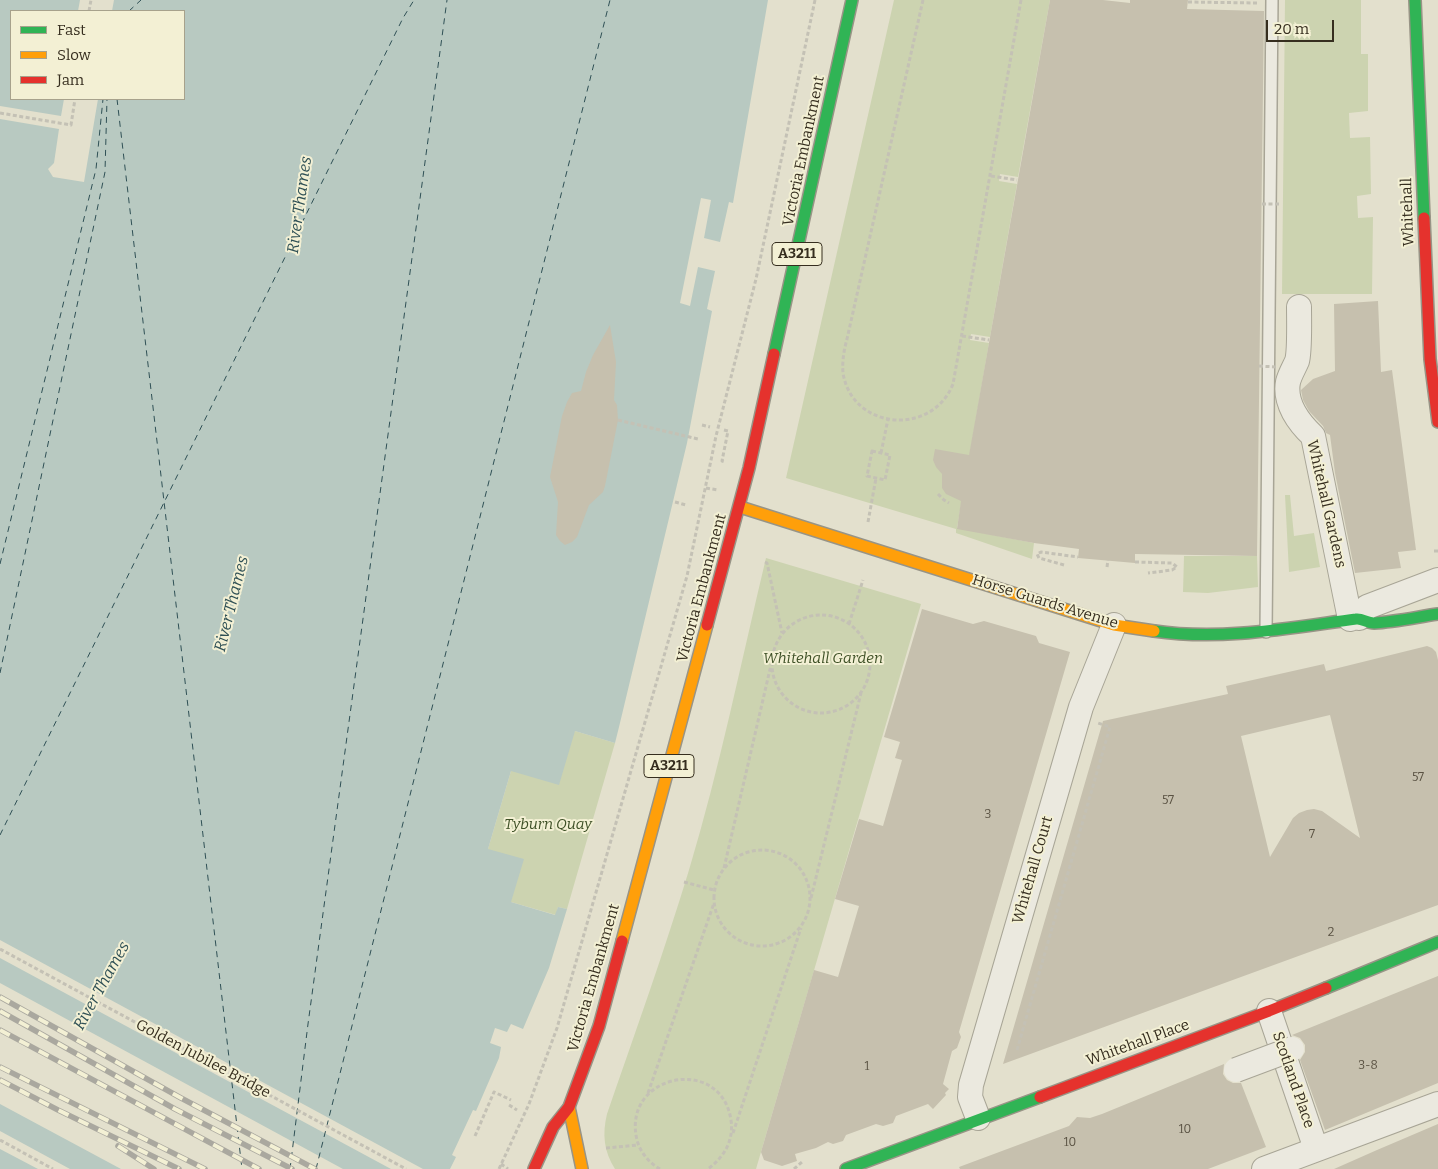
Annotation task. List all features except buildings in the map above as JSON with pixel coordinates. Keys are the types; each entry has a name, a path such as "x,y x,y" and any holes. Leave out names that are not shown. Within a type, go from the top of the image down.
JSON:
{"main road":[{"name":"Victoria Embankment","path":"534,1169 553,1127 569,1107 599,1026 740,507 852,0"},
{"name":"Whitehall","path":"1415,0 1432,287 1430,360 1438,422"},
{"name":"Horse Guards Avenue","path":"740,507 1114,625 1177,634 1219,635 1266,632 1355,618 1371,623 1438,614"},
{"name":"Whitehall Place","path":"846,1169 1268,1011 1438,942"},
{"path":"569,1107 582,1169"}],"street":[{"name":"Whitehall Gardens","path":"1299,307 1297,360 1288,384 1288,397 1298,419 1313,436 1355,618"},
{"path":"1355,618 1367,607 1438,580"},
{"name":"Whitehall Court","path":"978,1118 970,1097 971,1085 1090,715 1114,625"},
{"name":"Scotland Place","path":"1268,1011 1316,1149"},
{"path":"1236,1070 1292,1049"},
{"path":"1264,1169 1438,1104"}],"lane":[{"path":"1266,632 1272,0"}],"path":[{"name":"Victoria Embankment","path":"499,1169 529,1104 557,1028 687,576 716,436 756,280 816,0"},
{"path":"923,0 843,363 846,383 856,400 871,413 904,420 919,418 933,411 943,401 953,384 1021,0"},
{"path":"1188,2 1259,3"},
{"path":"0,113 71,125 75,100"},
{"path":"991,176 1017,180"},
{"path":"1262,204 1280,204"},
{"path":"962,336 990,340"},
{"path":"1259,366 1276,366"},
{"path":"881,453 888,418"},
{"path":"618,420 698,439"},
{"path":"702,425 710,427"},
{"path":"722,461 728,431 724,430"},
{"path":"872,451 890,455 885,480 876,478 867,476 872,451"},
{"path":"868,523 876,478"},
{"path":"938,494 949,503"},
{"path":"675,502 686,504"},
{"path":"1064,565 1039,558 1037,554 1041,552 1078,557"},
{"path":"1107,567 1108,560"},
{"path":"765,562 767,563 782,633"},
{"path":"1135,562 1172,563 1176,565 1176,568 1172,570 1148,573"},
{"path":"849,624 863,580"},
{"path":"708,1169 726,1152 807,914 861,693 867,681 870,668 869,656 862,638 849,624 836,617 821,615 806,617 793,624 782,633 775,647 723,870 714,890 716,914 729,934 739,941 750,945 774,945 785,941 802,925"},
{"path":"772,662 773,676 778,688 787,700 798,708 826,713 839,710 852,703 861,693"},
{"path":"1017,1050 1110,727 1090,715"},
{"path":"723,870 740,856 751,852 762,851 779,854 794,862 801,871 808,886 810,903"},
{"path":"684,882 714,890"},
{"path":"647,1096 714,902"},
{"name":"Golden Jubilee Bridge","path":"0,949 406,1169"},
{"path":"660,1169 645,1157 638,1145 635,1132 636,1119 640,1106 647,1096 657,1087 668,1081 694,1080 706,1084 717,1092 728,1108 732,1126 731,1139"},
{"path":"475,1136 494,1092 511,1100"},
{"path":"509,1105 517,1110"},
{"path":"0,1140 53,1169"},
{"path":"606,1148 638,1145"},
{"path":"794,1169 802,1162"},
{"path":"501,1164 508,1169"}],"green space":[{"path":"894,0 1050,0 1018,177 1000,174 999,181 1017,184 990,337 971,334 970,340 989,343 957,528 1034,543 1032,559 956,533 956,529 786,478"},
{"path":"1285,0 1361,0 1361,54 1368,54 1368,111 1349,113 1350,138 1370,137 1371,194 1357,196 1358,218 1373,217 1372,294 1282,294"},
{"path":"1285,495 1290,495 1294,536 1314,533 1320,567 1289,572"},
{"path":"1184,556 1257,556 1258,587 1208,593 1183,592"},
{"name":"Whitehall Garden","path":"766,558 921,604 756,1169 615,1169 608,1156 605,1143 607,1114 689,870 720,753"},
{"name":"Tyburn Quay","path":"575,731 615,743 567,909 558,907 556,915 511,902 488,849 511,771"}],"water":[{"name":"River Thames","path":"0,0 768,0 733,203 729,202 720,242 704,238 711,200 701,198 680,303 690,306 698,267 715,271 707,309 712,311 687,443 615,743 575,731 559,785 511,771 488,849 524,859 511,902 555,915 558,907 567,909 549,968 523,1029 511,1024 507,1032 495,1028 490,1043 501,1047 499,1058 476,1111 473,1110 452,1155 456,1157 450,1169 0,1169"}],"pier":[{"path":"80,0 114,0 112,10 78,10"},
{"path":"64,100 98,100 84,182 53,177 48,169 54,163 59,129 0,119 0,106 61,116"},
{"path":"0,940 423,1169 391,1169 0,958"},
{"path":"0,983 343,1169 121,1169 0,1104"},
{"path":"0,1131 70,1169 38,1169 0,1149"}],"ferry route":[{"path":"130,10 141,0"},
{"path":"0,835 403,18 414,0"},
{"path":"290,1169 447,0"},
{"path":"316,1169 610,0"},
{"path":"0,564 96,169 103,100"},
{"path":"0,673 105,172 107,100"},
{"path":"117,100 242,1169"}],"railway":[{"path":"0,997 181,1098 315,1169"},
{"path":"0,1011 175,1109 292,1169"},
{"path":"0,1030 259,1169"},
{"path":"0,1067 205,1169"},
{"path":"0,1080 179,1169"},
{"path":"118,1146 154,1169"}],"traffic: fast":[{"path":"774,354 852,0"},
{"path":"1415,0 1424,218"},
{"path":"1154,631 1179,634 1230,634 1356,619 1371,623 1398,621 1438,614"},
{"path":"1326,988 1438,942"},
{"path":"846,1169 1040,1097"}],"traffic: slow":[{"path":"740,507 1114,625 1154,631"},
{"path":"622,941 707,625"},
{"path":"569,1107 582,1169"}],"traffic: jam":[{"path":"1424,218 1430,359 1438,422"},
{"path":"707,625 749,468 774,354"},
{"path":"534,1169 553,1127 569,1107 599,1026 622,941"},
{"path":"1040,1097 1326,988"}]}
